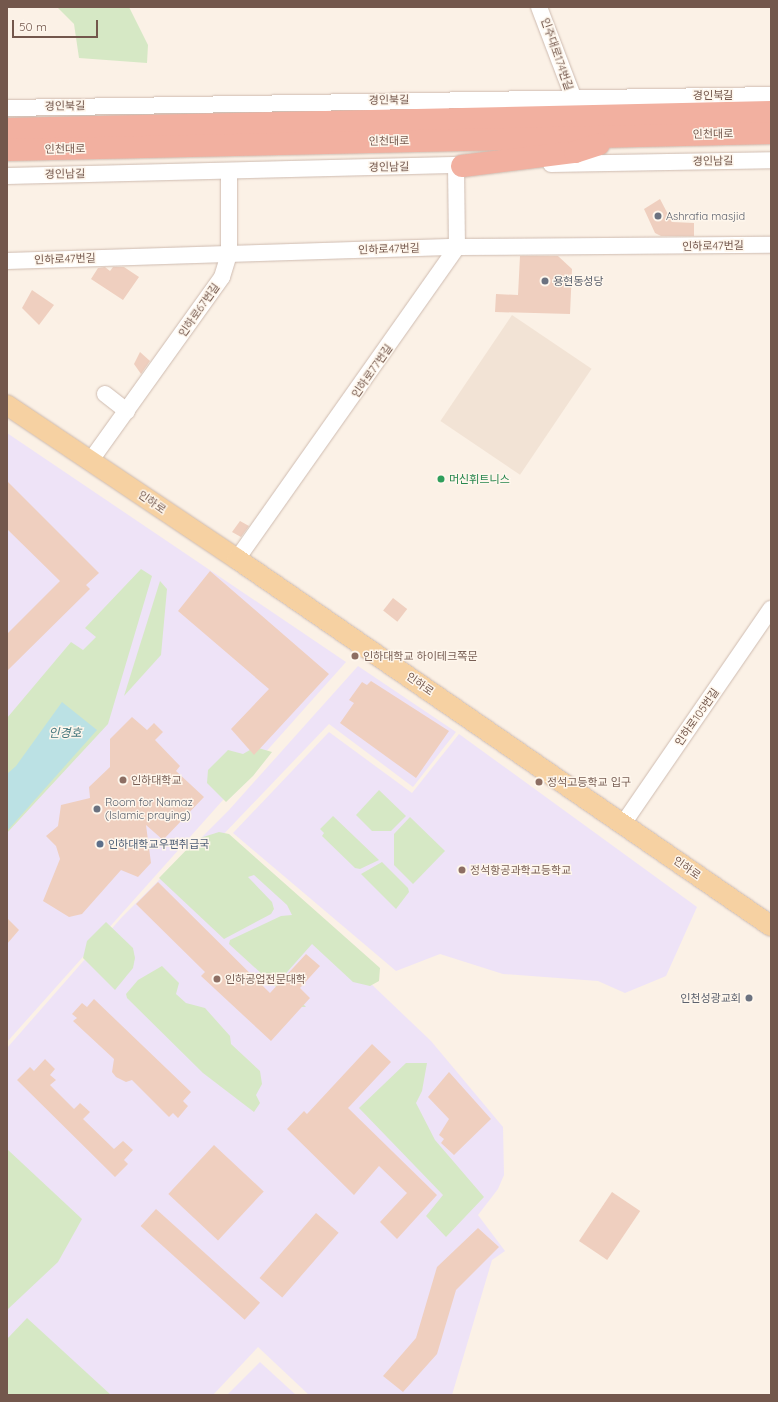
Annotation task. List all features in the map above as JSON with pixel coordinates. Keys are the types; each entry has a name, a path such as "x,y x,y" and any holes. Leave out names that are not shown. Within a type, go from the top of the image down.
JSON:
{"highway":[{"name":"인천대로","path":"7,129 771,112"},
{"name":"인천대로","path":"7,150 771,133"},
{"path":"459,166 575,152 623,136"}],"main road":[{"name":"인하로","path":"7,405 92,460 771,926"}],"street":[{"name":"인주대로174번길","path":"539,7 573,99"},
{"name":"경인북길","path":"7,108 771,95"},
{"name":"경인남길","path":"7,176 771,160"},
{"path":"456,247 459,166"},
{"name":"인하로67번길","path":"92,460 222,277 228,254 229,171"},
{"name":"인하로47번길","path":"7,261 456,247 771,245"},
{"name":"인하로77번길","path":"237,559 456,247"},
{"path":"106,394 127,411"},
{"name":"인하로105번길","path":"623,824 771,609"}],"shaded area":[{"path":"512,315 592,369 520,475 440,421"},
{"name":"인하대학교","path":"7,433 346,662 7,1042"},
{"name":"인하공업전문대학","path":"358,666 456,732 413,787 329,724 219,839 431,1041 503,1127 504,1175 498,1189 478,1215 505,1251 492,1260 452,1395 309,1395 258,1347 213,1395 7,1395 7,1048 122,917 229,810"},
{"name":"정석항공과학고등학교","path":"329,732 412,793 459,734 697,907 666,976 625,993 598,981 503,974 440,954 396,971 233,833"},
{"path":"260,1362 296,1395 227,1395"}],"green space":[{"path":"57,7 129,7 148,45 147,63 79,58 74,24"},
{"path":"141,569 152,576 108,724 7,833 7,718 71,642 83,650 96,637 85,628"},
{"path":"160,581 167,589 161,655 124,696"},
{"path":"255,747 272,752 253,776 226,802 207,783 208,770 228,750 243,754"},
{"path":"379,790 406,816 391,831 372,831 356,815"},
{"path":"333,816 379,860 360,869 355,868 322,836 324,833 320,829"},
{"path":"410,817 445,851 413,884 394,865 394,834"},
{"path":"219,832 229,834 380,968 379,981 370,986 353,982 312,944 280,980 306,1007 298,1007 229,944 230,940 281,916 292,915 287,905 254,875 248,877 272,902 274,909 271,914 224,939 159,878 197,839"},
{"path":"382,862 408,888 409,892 396,909 361,874"},
{"path":"106,922 133,948 135,958 133,968 115,990 83,958 87,941"},
{"path":"162,966 179,983 176,994 186,1003 205,1008 230,1036 231,1044 260,1071 262,1084 256,1095 260,1103 254,1112 203,1073 127,998 126,994 138,980"},
{"path":"406,1063 427,1063 422,1091 416,1103 435,1140 484,1197 446,1237 426,1216 443,1195 359,1108"},
{"path":"7,1149 82,1219 58,1262 7,1310"},
{"path":"27,1318 111,1395 7,1395 7,1339"}],"water":[{"name":"인경호","path":"62,702 97,730 7,831 7,774 16,766"}],"building":[{"name":"Ashrafia masjid","path":"660,199 672,222 694,223 694,236 661,236 655,233 644,209"},
{"name":"용현동성당","path":"520,256 558,256 572,269 570,314 495,312 496,294 518,295"},
{"path":"105,267 110,271 113,267 124,267 139,277 123,300 91,279 98,268"},
{"path":"32,290 54,305 39,325 22,308"},
{"path":"140,352 150,361 141,374 134,364"},
{"path":"7,481 99,573 86,585 90,589 7,671 7,634 60,581 7,529"},
{"path":"240,521 249,526 241,537 232,532"},
{"path":"210,571 329,674 254,755 231,729 269,689 178,611"},
{"path":"393,598 407,609 397,622 383,611"},
{"path":"371,681 449,731 416,778 340,723 354,703 349,700 362,682 367,685"},
{"path":"132,717 147,730 154,723 163,732 155,740 180,766 176,771 204,797 163,840 146,825 151,863 138,877 121,870 82,914 69,917 43,901 60,859 56,846 46,836 58,826 61,805 90,798 89,787 110,767 110,739"},
{"path":"158,882 270,993 306,954 320,966 300,988 310,998 271,1041 201,976 205,972 136,904"},
{"path":"7,918 19,930 7,944"},
{"path":"94,999 191,1092 183,1101 188,1106 178,1118 173,1113 169,1117 132,1080 126,1082 116,1077 112,1072 114,1059 73,1021 77,1018 72,1014 82,1003 87,1007"},
{"path":"372,1044 391,1062 348,1108 437,1195 397,1239 380,1222 407,1193 379,1166 354,1195 287,1129 304,1111 307,1114"},
{"path":"45,1059 55,1069 50,1075 56,1080 50,1085 74,1109 80,1103 90,1112 83,1119 114,1149 123,1141 133,1150 124,1160 128,1164 115,1177 17,1080 30,1067 34,1071"},
{"path":"449,1072 491,1119 454,1155 441,1143 444,1139 439,1135 449,1119 428,1097"},
{"path":"214,1145 264,1191 218,1240 168,1194"},
{"path":"612,1192 640,1211 607,1260 579,1241"},
{"path":"156,1209 260,1303 245,1320 141,1226"},
{"path":"316,1213 339,1233 282,1298 260,1278"},
{"path":"478,1228 499,1247 456,1290 437,1354 403,1392 383,1376 416,1338 437,1267"}],"place":[{"name":"Ashrafia masjid","path":"658,216"},
{"name":"용현동성당","path":"545,281"},
{"name":"머신휘트니스","path":"441,479"},
{"name":"인하대학교 하이테크쪽문","path":"355,656"},
{"name":"인하대학교","path":"123,780"},
{"name":"정석고등학교 입구","path":"539,782"},
{"name":"Room for Namaz (Islamic praying)","path":"97,809"},
{"name":"인하대학교우편취급국","path":"100,844"},
{"name":"정석항공과학고등학교","path":"462,870"},
{"name":"인하공업전문대학","path":"217,979"},
{"name":"인천성광교회","path":"749,998"}]}
